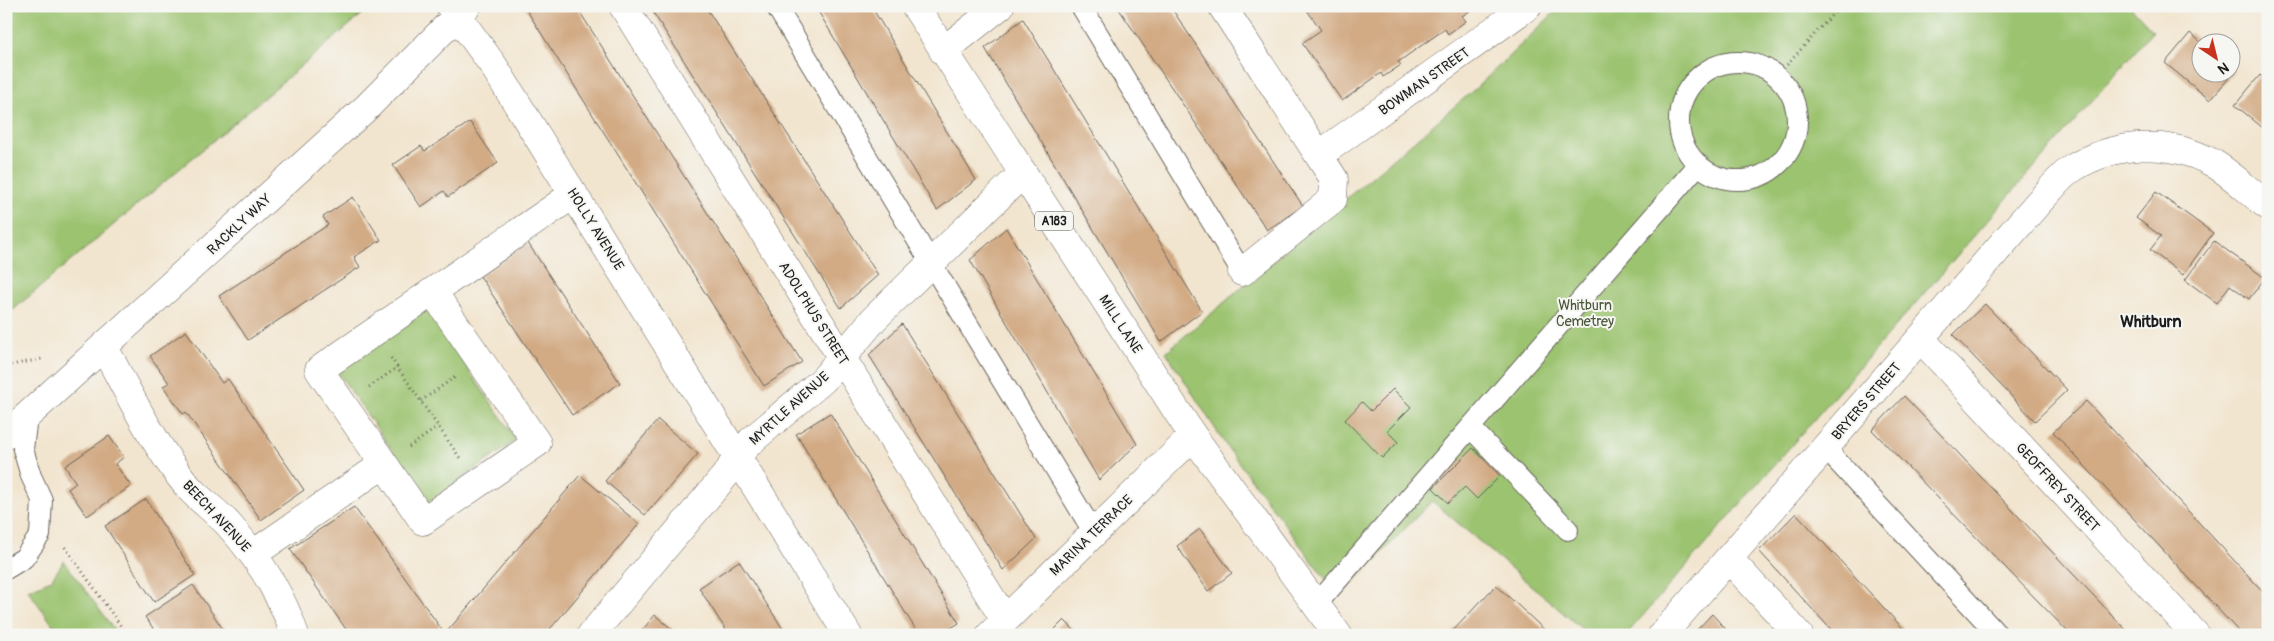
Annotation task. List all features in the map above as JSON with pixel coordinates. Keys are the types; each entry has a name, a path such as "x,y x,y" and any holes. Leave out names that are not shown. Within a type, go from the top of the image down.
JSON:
{"street":[{"name":"ADOLPHUS STREET","path":"623,6 841,357 997,627"},
{"name":"MILL LANE","path":"915,6 1193,436 1338,635"},
{"path":"943,51 1000,6"},
{"path":"1222,6 1334,179 1333,199 1242,272"},
{"name":"BOWMAN STREET","path":"1319,155 1528,6"},
{"name":"HOLLY AVENUE","path":"458,9 848,635"},
{"name":"RACKLY WAY","path":"6,435 367,106 458,9"},
{"name":"BRYERS STREET","path":"1662,635 2038,203 2071,169 2114,149 2153,145 2185,152 2211,162 2268,206"},
{"name":"MYRTLE AVENUE","path":"591,635 729,471 737,456 751,441 823,380 874,318 1024,173"},
{"path":"433,292 537,443 423,521 319,370 574,194"},
{"name":"GEOFFREY STREET","path":"1921,339 2196,635"},
{"name":"BEECH AVENUE","path":"104,347 151,435 190,489 227,523 253,554 275,588 295,635"},
{"name":"MARINA TERRACE","path":"997,627 1193,436"},
{"path":"253,554 384,464"},
{"path":"1729,559 1799,635"}],"lane":[{"path":"776,6 1094,533"},
{"path":"1081,6 1242,272"},
{"path":"1733,62 1752,63 1770,70 1784,83 1794,100 1798,119 1795,138 1786,156 1772,169 1754,178 1734,180 1715,176 1698,165 1686,149 1680,131 1680,110 1686,92 1698,77 1714,66 1733,62"},
{"path":"1316,605 1698,165"},
{"path":"6,569 24,558 40,535 42,500 23,449 27,417"},
{"path":"1471,428 1568,530"},
{"path":"1825,448 1998,635"}],"path":[{"path":"1777,76 1840,6"},
{"path":"2139,6 2144,12 2149,6"},
{"path":"374,332 478,483"},
{"path":"421,401 480,360"},
{"path":"40,535 63,545 127,635"}],"green space":[{"path":"6,6 372,6 6,316"},
{"name":"Whitburn Cemetrey","path":"1561,6 2130,6 2153,31 1626,635 1589,635 1432,501 1339,597 1227,447 1166,352 1475,89"},
{"path":"426,309 517,440 428,502 337,371"},
{"path":"64,561 118,635 60,635 28,590 51,580"}],"building":[{"path":"524,6 576,6 802,362 764,386"},
{"path":"649,6 705,6 878,275 841,308"},
{"path":"815,6 871,6 976,180 937,210"},
{"path":"1117,6 1170,6 1303,206 1267,230"},
{"path":"1304,6 1477,6 1462,16 1466,21 1448,34 1445,29 1398,62 1401,65 1383,77 1381,73 1342,101 1302,43 1321,30"},
{"path":"1023,19 1202,311 1161,342 985,48"},
{"path":"2190,33 2192,35 2192,82 2226,82 2210,100 2165,63"},
{"path":"2260,75 2268,82 2268,132 2235,105"},
{"path":"470,122 498,163 448,197 444,191 421,207 393,165 421,146 425,151"},
{"path":"2156,192 2213,233 2183,275 2150,250 2161,236 2136,218"},
{"path":"353,197 381,240 354,257 360,267 248,340 219,296 328,225 323,217"},
{"path":"1006,228 1137,444 1099,480 970,260"},
{"path":"2214,241 2265,278 2249,299 2230,285 2217,303 2185,280"},
{"path":"528,243 620,383 572,415 480,276"},
{"path":"1985,304 2067,390 2035,421 1953,335"},
{"path":"902,324 1036,539 1003,570 869,355"},
{"path":"186,331 222,383 228,379 304,490 261,520 186,412 183,414 163,386 169,383 150,356"},
{"path":"1393,389 1411,407 1387,431 1398,442 1382,458 1345,420 1362,402 1371,411"},
{"path":"1904,396 2131,635 2071,635 1872,430"},
{"path":"2086,401 2268,597 2268,635 2242,635 2053,432"},
{"path":"830,413 959,623 940,635 919,635 796,434"},
{"path":"658,420 698,454 645,515 605,481"},
{"path":"109,436 124,457 115,464 131,486 87,516 68,489 76,483 65,466"},
{"path":"1473,448 1500,476 1477,499 1465,487 1448,503 1433,488"},
{"path":"580,475 639,524 545,635 350,635 290,549 354,507 445,634"},
{"path":"146,499 195,575 154,602 105,526"},
{"path":"1796,513 1909,635 1836,635 1759,551"},
{"path":"1200,529 1232,573 1208,591 1177,546"},
{"path":"739,561 787,635 729,635 699,588"},
{"path":"193,585 227,635 158,635 145,617"},
{"path":"1496,585 1550,635 1449,635"},
{"path":"1712,614 1731,635 1692,635"},
{"path":"655,615 679,635 638,635"},
{"path":"1064,620 1079,635 1049,635"}],"district":[{"name":"Whitburn","path":"2151,321"}]}
